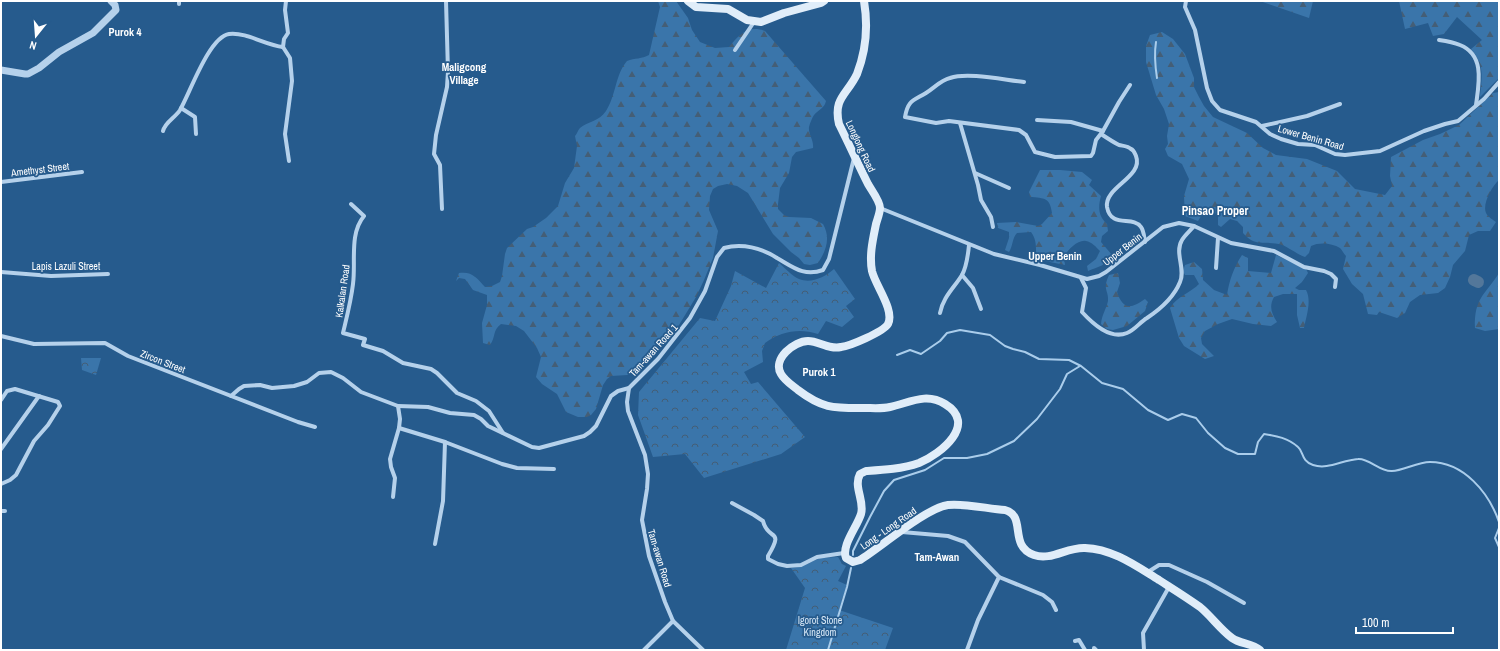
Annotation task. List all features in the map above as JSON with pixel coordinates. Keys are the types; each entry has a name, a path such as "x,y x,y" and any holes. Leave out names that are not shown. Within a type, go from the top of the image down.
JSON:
{"main road":[{"path":"688,1 696,7 728,9 754,22 761,22 784,13 824,1"},
{"name":"Longlong Road","path":"864,1 866,33 860,64 853,80 837,107 839,124 880,208"},
{"name":"Long - Long Road","path":"880,208 874,235 871,261 873,275 890,316 888,323 877,333 842,347 829,347 810,341 799,343 790,349 782,358 779,363 779,370 790,384 807,397 823,406 837,408 884,408 918,399 931,398 946,404 958,419 958,425 955,434 948,443 930,457 918,463 894,469 866,471 861,473 858,478 858,485 862,502 862,511 846,546 844,553 847,560 856,561 876,550 926,514 945,505 1005,510 1013,513 1016,518 1018,535 1022,547 1034,555 1048,556 1074,548 1095,548 1125,559 1200,606 1231,637 1256,646 1260,650"}],"street":[{"path":"1,70 25,74 39,68 59,52 93,33 116,10 112,1"},
{"path":"286,1 285,10 288,33 284,39 283,47 290,58 292,81 285,134 289,161"},
{"path":"442,209 440,165 434,154 436,135 448,79 446,1"},
{"name":"Lower Benin Road","path":"1186,1 1185,7 1195,30 1203,70 1212,101 1220,110 1248,119 1262,126 1270,134 1281,139 1298,144 1315,145 1335,154 1345,155 1380,151 1424,131 1445,124 1458,122 1484,99 1499,82"},
{"path":"735,50 754,22"},
{"path":"163,131 164,127 181,108 195,78 218,40 227,34 242,35 274,46 283,47"},
{"path":"1439,40 1461,45 1468,49 1475,58 1480,80 1476,105"},
{"path":"1024,82 967,76 951,77 943,80 929,91 913,100 909,104 905,117 936,123 949,121 1019,130 1026,135 1035,152 1055,157 1091,156 1096,140 1130,85"},
{"path":"1262,126 1307,116 1340,104"},
{"path":"181,108 195,117 196,134"},
{"path":"1037,120 1071,122 1102,132 1113,142 1131,148 1137,158 1137,166 1132,174 1112,194 1109,199 1108,208 1111,215 1118,220 1140,224 1145,242"},
{"path":"960,123 975,173 981,200 991,217 992,227"},
{"name":"Tam-awan Road 1","path":"231,396 244,386 260,385 272,388 294,386 307,382 319,373 331,372 343,378 361,392 398,406 428,407 450,413 474,415 481,418 488,426 532,447 539,448 584,436 596,426 612,396 618,391 629,388 658,359 690,318 705,291 717,257 724,248 738,245 750,247 767,252 794,269 802,272 816,273 823,270 829,259 855,157"},
{"name":"Amethyst Street","path":"1,182 82,172"},
{"path":"975,173 1009,188"},
{"name":"Kalkalan Road","path":"350,204 364,216 359,221 355,233 353,282 350,308 343,332 365,339 363,345 383,351 402,363 431,369 457,393 476,401 489,411 503,433"},
{"name":"Upper Benin","path":"880,208 994,254 1040,265 1080,277 1092,278 1106,272 1163,226 1179,222 1194,226 1231,243 1281,254 1304,267 1324,271 1331,274 1336,279 1334,287"},
{"path":"1080,277 1086,288 1082,312 1104,332 1119,334 1127,333 1163,305 1178,286 1182,275 1179,251 1180,245 1182,240 1194,226"},
{"path":"1216,268 1218,238"},
{"path":"940,313 945,298 962,275 967,261 969,245"},
{"name":"Lapis Lazuli Street","path":"1,272 51,276 108,274"},
{"path":"962,275 973,288 981,309"},
{"name":"Zircon Street","path":"1,336 34,344 105,343 128,356 298,422 315,427"},
{"name":"Tam-awan Road","path":"629,388 627,402 628,411 645,456 648,474 648,485 642,520 651,562 673,621 703,650"},
{"path":"1,400 4,394 10,389 15,389 58,402 60,404 60,408 34,441 16,475 10,480 1,484"},
{"path":"1,449 39,396"},
{"path":"393,498 395,478 390,459 399,428 400,419 398,406"},
{"path":"399,428 445,442 491,460 517,468 554,468"},
{"path":"435,544 443,501 445,442"},
{"path":"732,503 763,521 764,527 775,536 776,540 768,556 768,559 774,562 787,566 801,565 817,557 844,553"},
{"path":"901,532 948,536 965,542 999,577 1043,595 1052,602 1056,610"},
{"path":"1147,573 1158,565 1169,565 1206,582 1244,603"},
{"path":"967,650 978,620 999,577"},
{"path":"1144,650 1143,633 1169,587"},
{"path":"644,650 673,621"},
{"path":"1075,641 1079,640 1085,650"}],"green space":[{"path":"658,1 676,1 688,18 692,30 700,42 715,48 729,47 737,38 749,30 759,29 765,31 826,101 823,107 814,115 809,125 813,148 796,152 792,157 789,173 780,188 778,209 784,215 789,217 811,218 823,224 827,234 827,239 825,249 818,263 810,265 804,264 773,234 748,193 737,186 727,184 713,189 710,196 709,210 718,231 713,258 696,297 679,325 641,368 627,375 611,376 607,379 603,385 596,409 587,417 578,417 566,412 557,394 542,384 536,377 541,357 537,348 524,331 516,326 501,324 496,329 490,345 483,343 482,323 487,305 487,295 473,290 465,279 459,278 456,281 459,273 467,273 474,276 485,287 492,286 500,282 507,248 527,229 533,227 546,218 558,206 565,183 574,168 577,146 575,136 580,128 597,119 606,111 612,99 620,73 627,61 649,55 660,7"},
{"path":"1260,1 1313,1 1309,18"},
{"path":"1399,1 1499,1 1499,78 1480,97 1482,77 1481,66 1479,60 1471,49 1482,40 1457,17 1444,34 1433,36 1428,23 1405,29"},
{"path":"1162,32 1173,39 1185,54 1194,78 1194,87 1204,106 1213,117 1247,133 1263,148 1276,155 1307,159 1337,171 1355,189 1385,195 1392,186 1390,176 1391,157 1423,140 1459,125 1493,93 1499,92 1499,180 1493,186 1485,205 1486,213 1496,222 1490,231 1478,231 1469,235 1465,251 1453,265 1445,288 1438,293 1420,295 1410,302 1405,313 1397,318 1379,312 1377,315 1368,314 1363,294 1352,284 1343,269 1346,256 1337,246 1318,244 1311,246 1309,253 1305,257 1282,245 1261,243 1248,238 1243,233 1243,227 1237,221 1230,219 1221,227 1218,225 1218,215 1210,210 1203,213 1198,221 1185,216 1184,196 1189,179 1182,164 1168,156 1165,149 1168,144 1167,136 1169,124 1164,109 1156,95 1146,62 1146,46 1150,35"},
{"path":"1040,170 1082,172 1092,180 1089,185 1101,196 1099,204 1100,215 1107,224 1108,231 1102,236 1101,242 1112,255 1108,261 1099,267 1088,271 1087,266 1096,259 1100,251 1090,242 1083,241 1073,246 1067,252 1064,258 1065,265 1045,261 1036,257 1035,241 1031,232 1017,233 1014,237 1009,252 1005,250 1009,238 1009,232 998,228 997,223 1016,222 1038,226 1042,224 1052,213 1050,204 1046,200 1030,197 1029,192"},
{"path":"1242,255 1248,258 1248,271 1271,273 1276,255 1306,269 1308,273 1302,282 1295,288 1299,290 1306,290 1308,294 1308,309 1304,328 1300,328 1297,315 1297,294 1283,294 1274,297 1272,300 1271,310 1277,322 1271,326 1253,324 1232,319 1205,331 1201,338 1202,344 1214,356 1205,359 1184,346 1179,338 1170,308 1179,298 1199,284 1194,275 1185,275 1183,271 1185,265 1194,262 1202,269 1203,280 1214,290 1227,295 1232,274"},
{"path":"779,263 794,276 808,281 818,279 834,269 855,299 846,306 854,317 842,327 826,321 818,334 804,331 784,333 765,343 762,351 763,362 744,372 751,384 758,382 805,437 781,454 704,478 685,454 653,457 638,415 639,392 700,318 715,321 731,286 735,271 766,288"},
{"path":"1118,273 1120,283 1117,292 1119,298 1125,305 1136,305 1145,299 1148,302 1145,311 1127,326 1113,330 1107,329 1101,324 1108,301 1106,287 1107,280 1109,275"},
{"path":"1499,273 1499,329 1485,331 1475,328 1478,303"},
{"path":"81,358 101,358 96,375 82,370"},
{"name":"Igorot Stone Kingdom","path":"838,557 842,564 846,566 838,581 847,585 839,610 893,628 885,650 786,650 805,588 791,568 800,567 820,558"}],"waterway":[{"path":"1156,42 1155,60 1157,78"},
{"path":"1474,280 1478,282"},
{"path":"897,355 910,350 921,354 940,341 947,333 960,330 990,335 1005,346 1025,352 1039,359 1069,360 1081,366 1102,383 1123,389 1148,410 1168,420 1182,414 1196,418 1208,433 1225,448 1238,454 1255,454 1258,442 1264,434 1290,441 1300,449 1306,461 1313,465 1330,466 1346,461 1362,459 1388,471 1401,470 1425,462 1442,463 1454,467 1474,481 1482,490 1495,511 1499,522"},
{"path":"853,555 853,551 884,491 894,480 925,470 944,458 967,458 987,454 1014,441 1037,419 1060,389 1067,374 1080,366"},
{"path":"1499,528 1495,538 1499,547"},
{"path":"828,650 847,587 851,568"}],"district":[{"name":"Purok 4","path":"125,32"},
{"name":"Maligcong Village","path":"464,73"},
{"name":"Pinsao Proper","path":"1215,211"},
{"name":"Upper Benin","path":"1055,256"},
{"name":"Purok 1","path":"819,372"},
{"name":"Tam-Awan","path":"937,557"}]}
